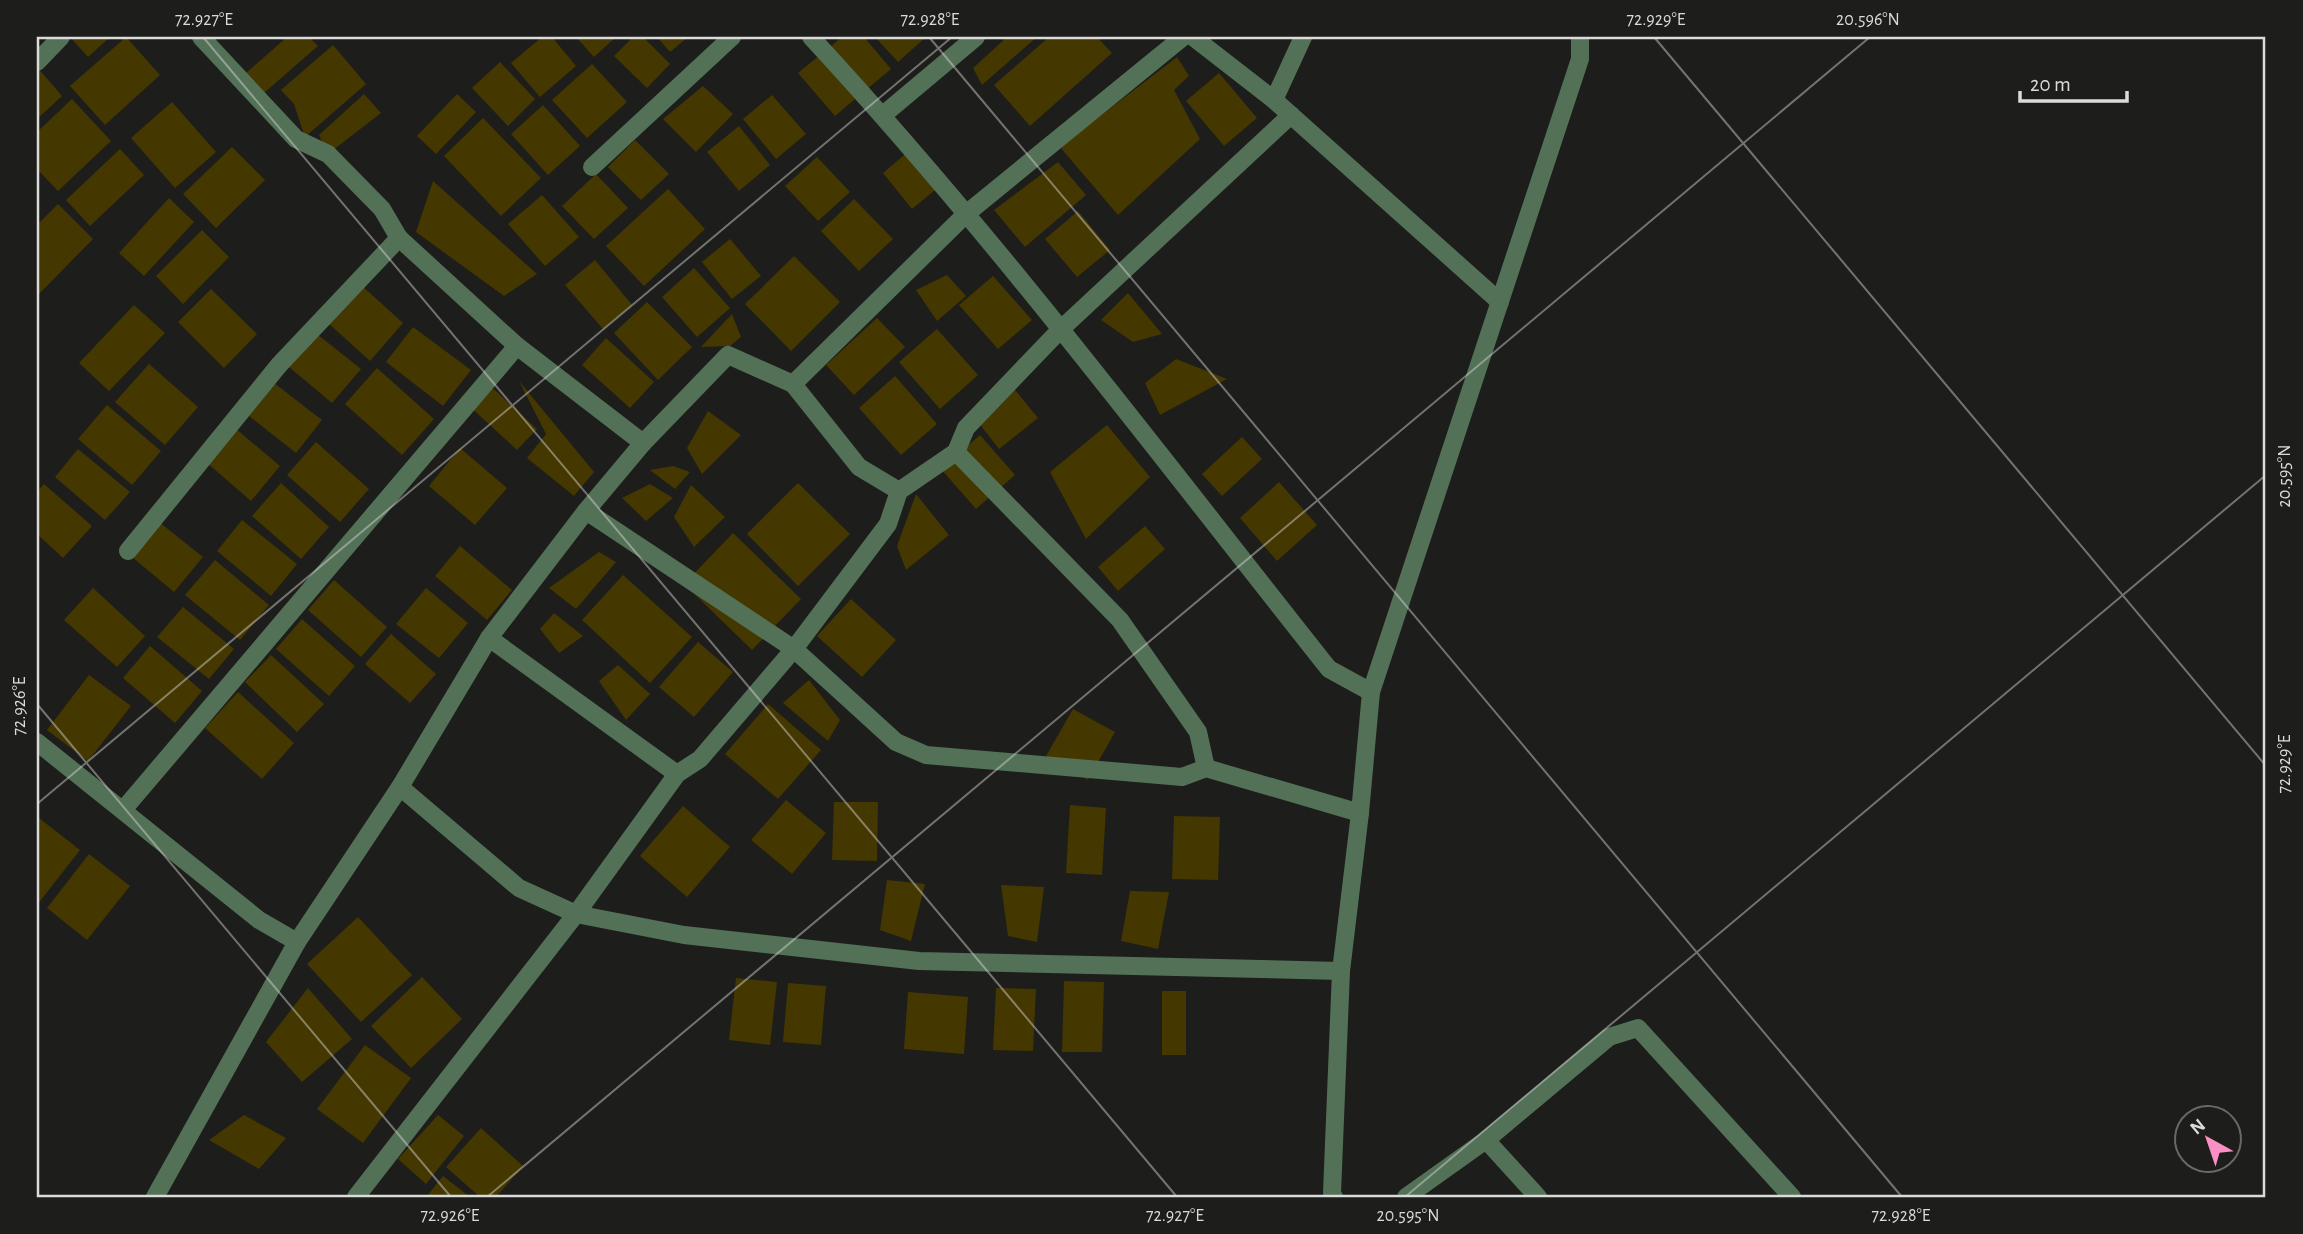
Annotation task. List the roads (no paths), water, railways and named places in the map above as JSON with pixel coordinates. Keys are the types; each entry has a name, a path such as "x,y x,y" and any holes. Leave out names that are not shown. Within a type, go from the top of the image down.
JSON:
{"street":[{"path":"37,61 61,37"},
{"path":"201,37 296,139 328,154 382,209 399,238 516,346 643,443"},
{"path":"592,167 732,37"},
{"path":"811,37 883,115 966,214 1329,669 1371,692"},
{"path":"883,115 976,37"},
{"path":"793,383 966,214 1183,37"},
{"path":"1193,37 1274,100 1500,302"},
{"path":"1274,100 1303,37"},
{"path":"1334,1197 1332,1193 1341,971 1371,692 1580,60 1580,37"},
{"path":"356,1197 576,914 677,774 699,759 794,649 888,524 899,491 956,452 966,428 1060,330 1291,115"},
{"path":"128,551 279,365 399,238"},
{"path":"123,810 516,346"},
{"path":"155,1197 297,942 400,787 489,638 586,511 643,443 728,355 793,383 859,467 899,491"},
{"path":"956,452 1120,620 1198,732 1206,768"},
{"path":"586,511 794,649 895,742 926,755 1182,777 1206,768 1360,813"},
{"path":"489,638 677,774"},
{"path":"37,742 259,920 297,942"},
{"path":"400,787 519,887 576,914 684,935 919,961 1341,971"},
{"path":"1406,1197 1486,1140 1609,1037 1638,1028 1792,1197"},
{"path":"1486,1140 1538,1197"}]}
